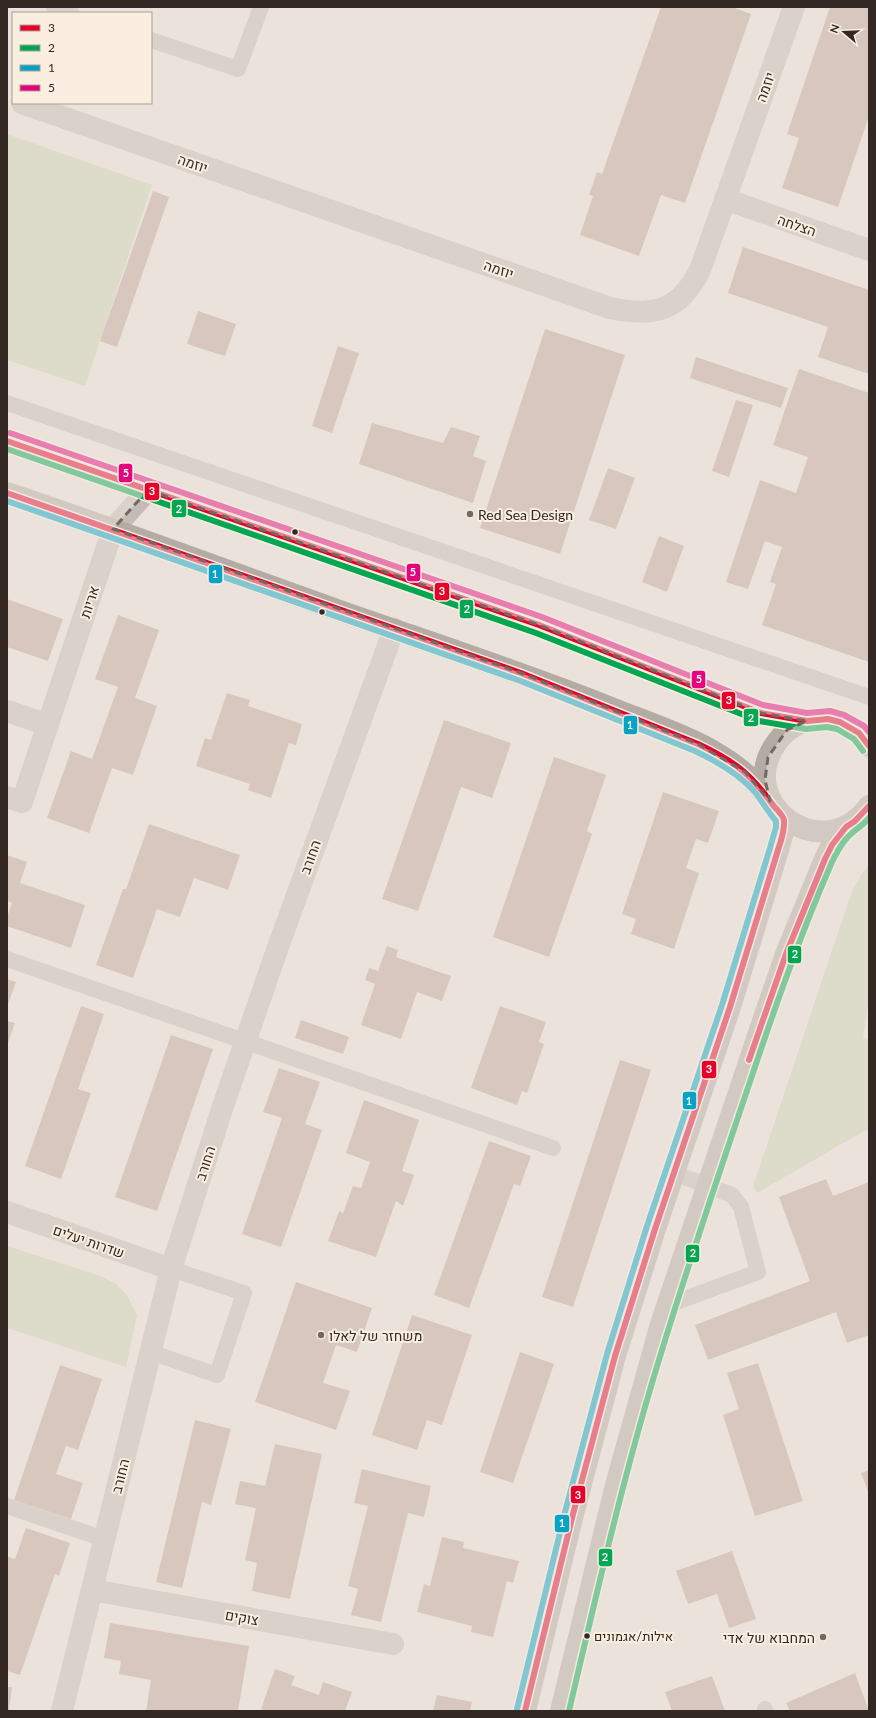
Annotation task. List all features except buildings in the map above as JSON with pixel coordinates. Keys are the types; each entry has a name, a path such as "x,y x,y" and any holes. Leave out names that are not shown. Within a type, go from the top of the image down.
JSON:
{"street":[{"name":"יוזמה","path":"25,104 610,308 630,312 647,312 662,310 674,304 693,284 700,270 794,7"},
{"name":"הצלחה","path":"725,199 869,250"},
{"path":"7,441 539,625 761,714 807,721 828,719 840,722 859,733 868,744"},
{"name":"אריות","path":"7,797 22,802 113,529 148,490"},
{"path":"7,493 521,673 698,744 719,754 745,772 761,787 776,810 784,818 803,829 814,832 836,830 860,818"},
{"name":"החורב","path":"62,1711 171,1269 245,1041 298,888 394,629"},
{"path":"7,711 48,725"},
{"path":"770,800 765,780 768,757 776,742 788,730 807,721"},
{"path":"525,1711 574,1507 603,1398 630,1306 738,985 778,850 784,828 784,818"},
{"path":"561,1711 625,1450 668,1305 706,1186 786,954 825,859 860,818"},
{"name":"שדרות יעלים","path":"7,1212 171,1269"},
{"name":"צוקים","path":"92,1590 393,1644"}],"lane":[{"path":"54,7 69,12"},
{"path":"152,40 238,69 261,7"},
{"path":"7,404 869,697"},
{"path":"7,959 553,1148"},
{"path":"668,1305 758,1272 741,1207 732,1195 674,1173"},
{"path":"150,1352 217,1375 244,1292 171,1269"},
{"path":"7,1506 104,1539"}],"highlighted area":[{"path":"148,490 539,625 761,713 807,721 787,730 768,757 765,780 770,801 745,772 698,744 521,673 113,529"}],"green space":[{"path":"7,134 152,185 85,386 7,360"},
{"path":"869,866 869,997 863,1039 869,1040 869,1132 866,1130 757,1193 753,1186 852,891 864,870"},
{"path":"7,1246 101,1276 116,1284 127,1295 137,1315 126,1367 7,1328"}],"transit line":[{"name":"5","path":"10,433 542,617 763,705 807,713 830,711 844,715 864,726 869,732"},
{"name":"3","path":"7,441 539,625 761,713 807,721 828,719 840,722 859,733 869,746"},
{"name":"2","path":"7,449 536,633 759,721 806,729 827,727 837,729 854,739 863,751"},
{"name":"3","path":"7,493 521,673 698,744 722,756 749,776 781,814 784,820 784,828 781,839 730,1007 655,1229 615,1356 573,1514 525,1711"},
{"name":"1","path":"7,501 518,680 695,751 719,763 748,785 776,821 776,827 770,848 722,1005 647,1226 607,1354 565,1512 517,1709"},
{"name":"3","path":"749,1060 786,954 825,859 832,845 846,827 855,821 869,806"},
{"name":"2","path":"569,1711 634,1445 676,1305 732,1135 791,963 832,862 846,839 869,818"}],"place":[{"name":"Red Sea Design","path":"470,514"},
{"name":"משחזר של לאלו","path":"321,1335"},
{"name":"אילות/אגמונים","path":"587,1636"},
{"name":"המחבוא של אדי","path":"823,1637"}]}
